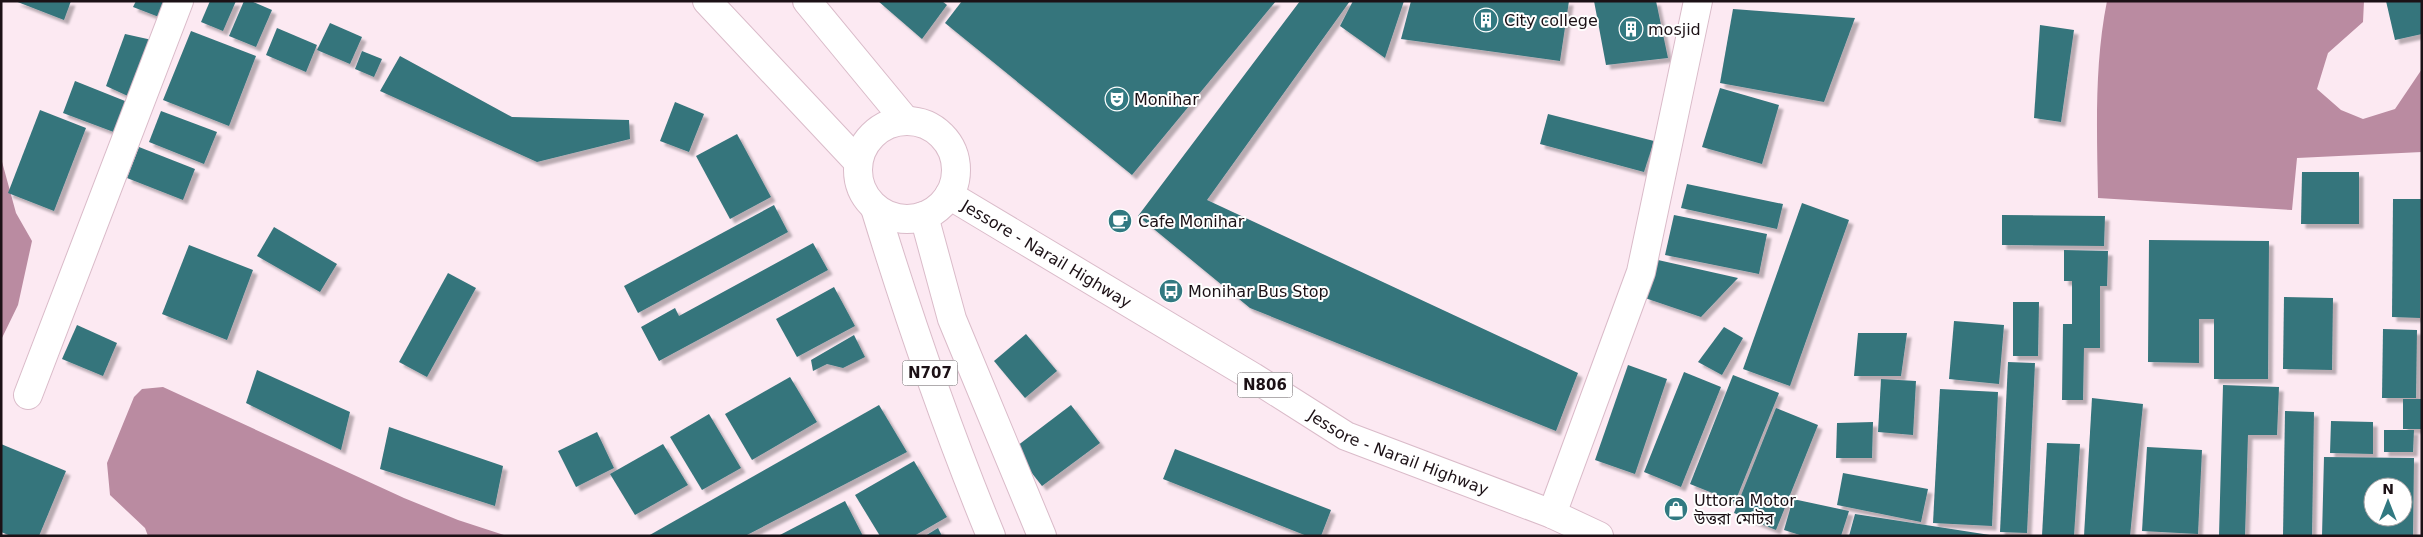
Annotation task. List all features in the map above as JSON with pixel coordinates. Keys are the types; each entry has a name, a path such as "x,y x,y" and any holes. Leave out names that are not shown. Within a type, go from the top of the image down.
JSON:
{"main road":[{"path":"28,395 179,1"},
{"path":"707,1 858,162 863,146 875,133 889,124 906,121 923,124 938,132 949,145 955,162 956,178 949,195 939,208 924,216 907,219 890,217 875,208"},
{"path":"807,1 906,121"},
{"path":"1552,514 1641,272 1698,1"},
{"name":"N707","path":"858,162 858,179 864,196 875,208 898,282 965,473 991,536"},
{"name":"Jessore - Narail Highway","path":"949,195 1253,377 1346,436 1552,514 1599,536"},
{"name":"N707","path":"924,216 952,319 1042,536"}],"shaded area":[{"path":"2107,1 2364,1 2363,22 2328,53 2317,89 2341,110 2363,119 2395,109 2422,69 2422,152 2297,158 2292,210 2098,198 2098,75"},
{"path":"1,158 16,213 32,241 18,305 1,340"},
{"path":"163,387 404,498 458,520 507,536 148,536 145,528 110,495 107,463 134,397 142,389"}],"building":[{"path":"15,1 71,1 64,20"},
{"path":"136,1 165,1 159,17 133,7"},
{"path":"210,1 236,1 223,31 201,22"},
{"path":"244,1 251,1 272,10 256,47 229,36"},
{"path":"878,1 942,1 947,5 922,39"},
{"name":"Monihar","path":"962,1 1276,1 1132,175 945,23"},
{"path":"1300,1 1350,1 1207,200 1578,373 1556,431 1250,308 1138,216"},
{"path":"1353,1 1404,1 1385,58 1340,26"},
{"name":"City college","path":"1411,1 1569,1 1560,61 1401,39"},
{"name":"mosjid","path":"1594,1 1656,1 1668,58 1606,65"},
{"path":"2386,1 2422,1 2422,34 2395,40"},
{"path":"1733,9 1855,18 1824,102 1720,83"},
{"path":"330,23 362,37 350,64 317,50"},
{"path":"2040,25 2074,30 2061,122 2034,118"},
{"path":"277,28 317,45 306,72 266,55"},
{"path":"191,31 256,56 229,126 163,100"},
{"path":"125,34 152,40 130,97 106,86"},
{"path":"362,51 382,59 374,77 355,69"},
{"path":"400,56 512,117 629,120 630,139 537,162 380,91"},
{"path":"75,81 130,103 119,134 63,113"},
{"path":"1720,88 1779,105 1762,164 1702,147"},
{"path":"675,102 704,114 689,152 660,141"},
{"path":"40,110 86,128 54,211 8,193"},
{"path":"161,111 217,132 204,164 149,142"},
{"path":"1548,114 1654,141 1644,172 1540,144"},
{"path":"737,134 771,197 730,219 696,156"},
{"path":"139,147 195,169 183,200 127,178"},
{"path":"2302,172 2359,172 2359,224 2301,224"},
{"path":"1687,184 1783,204 1777,229 1681,208"},
{"path":"2393,199 2421,199 2420,318 2392,317"},
{"path":"1802,203 1849,220 1790,386 1743,369"},
{"path":"774,205 788,232 638,313 624,286"},
{"path":"1674,215 1767,234 1759,274 1665,255"},
{"path":"2002,215 2105,216 2104,246 2002,245"},
{"path":"274,227 337,264 320,292 257,256"},
{"path":"2149,240 2269,241 2268,379 2214,379 2214,319 2199,319 2199,363 2148,362"},
{"path":"813,243 828,270 659,361 641,327 675,308 679,316"},
{"path":"189,245 253,270 227,340 162,314"},
{"path":"2064,250 2108,251 2107,286 2100,286 2100,348 2084,348 2083,400 2062,400 2063,324 2072,324 2072,281 2064,281"},
{"path":"1658,260 1738,278 1701,317 1645,298"},
{"path":"448,273 476,288 427,377 399,362"},
{"path":"834,287 855,326 797,357 776,319"},
{"path":"2284,297 2333,298 2332,370 2283,369"},
{"path":"2013,302 2039,302 2038,356 2013,356"},
{"path":"1954,321 2004,325 1999,384 1949,379"},
{"path":"77,325 117,343 103,376 62,359"},
{"path":"1724,327 1743,338 1722,375 1698,362"},
{"path":"2383,329 2417,330 2416,398 2382,398"},
{"path":"1858,333 1907,333 1901,376 1854,376"},
{"path":"1026,334 1057,371 1025,398 994,361"},
{"path":"854,335 865,357 843,368 827,364 813,371 811,360"},
{"path":"2008,362 2035,363 2027,533 2000,532"},
{"path":"1628,365 1667,379 1635,474 1595,460"},
{"path":"257,370 350,412 341,450 246,403"},
{"path":"1684,372 1721,387 1681,487 1644,472"},
{"path":"1733,375 1779,393 1735,502 1690,484"},
{"path":"790,377 817,422 752,460 725,414"},
{"path":"1881,379 1916,381 1913,435 1878,432"},
{"path":"2223,385 2279,387 2277,435 2248,435 2245,536 2219,536"},
{"path":"1940,389 1998,392 1992,526 1933,523"},
{"path":"2092,398 2143,404 2130,536 2084,536"},
{"path":"2403,399 2422,399 2422,429 2403,429"},
{"path":"879,405 907,452 745,536 648,536"},
{"path":"1071,405 1100,443 1042,486 1013,449"},
{"path":"1776,408 1818,425 1776,530 1734,513"},
{"path":"2285,411 2314,412 2312,536 2283,536"},
{"path":"709,414 741,468 702,490 670,437"},
{"path":"2331,421 2373,422 2373,454 2330,453"},
{"path":"1873,422 1872,458 1836,458 1837,423"},
{"path":"389,427 503,466 495,506 380,469"},
{"path":"2384,430 2414,430 2413,452 2384,452"},
{"path":"597,432 614,468 576,487 558,451"},
{"path":"2047,443 2080,444 2074,536 2042,536"},
{"path":"1,444 66,471 39,536 11,536 1,532"},
{"path":"663,444 688,485 635,515 610,474"},
{"path":"2147,447 2202,450 2198,534 2142,531"},
{"path":"1175,449 1331,510 1321,536 1307,536 1163,479"},
{"path":"2324,457 2414,458 2413,536 2322,536"},
{"path":"914,461 947,517 914,536 880,536 855,495"},
{"path":"1843,473 1928,489 1921,522 1837,505"},
{"path":"1793,499 1849,511 1841,536 1803,536 1784,530"},
{"path":"845,501 863,536 778,536"},
{"path":"1855,514 1990,535 1849,536"},
{"path":"938,528 942,536 925,536"}],"place":[{"name":"City college","path":"1486,20"},
{"name":"mosjid","path":"1631,29"},
{"name":"Monihar","path":"1117,99"},
{"name":"Cafe Monihar","path":"1120,221"},
{"name":"Monihar Bus Stop","path":"1171,291"},
{"name":"Uttora Motor উত্তরা মোটর","path":"1676,509"}]}
